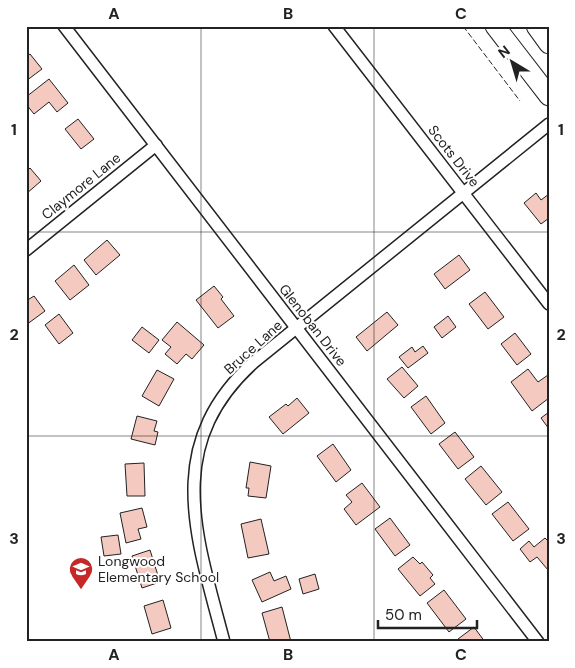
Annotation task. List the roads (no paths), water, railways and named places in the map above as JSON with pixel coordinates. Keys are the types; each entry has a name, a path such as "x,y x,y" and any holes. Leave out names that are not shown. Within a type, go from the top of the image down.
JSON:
{"main road":[{"path":"495,26 549,96"},
{"path":"536,26 549,44"}],"street":[{"name":"Glenoban Drive","path":"64,26 538,642"},
{"name":"Scots Drive","path":"334,26 549,304"},
{"name":"Bruce Lane","path":"224,642 194,516 193,488 199,449 210,421 225,393 243,373 296,328 549,124"},
{"name":"Claymore Lane","path":"26,250 156,145"}],"place":[{"name":"Longwood Elementary School","path":"81,590"}]}
